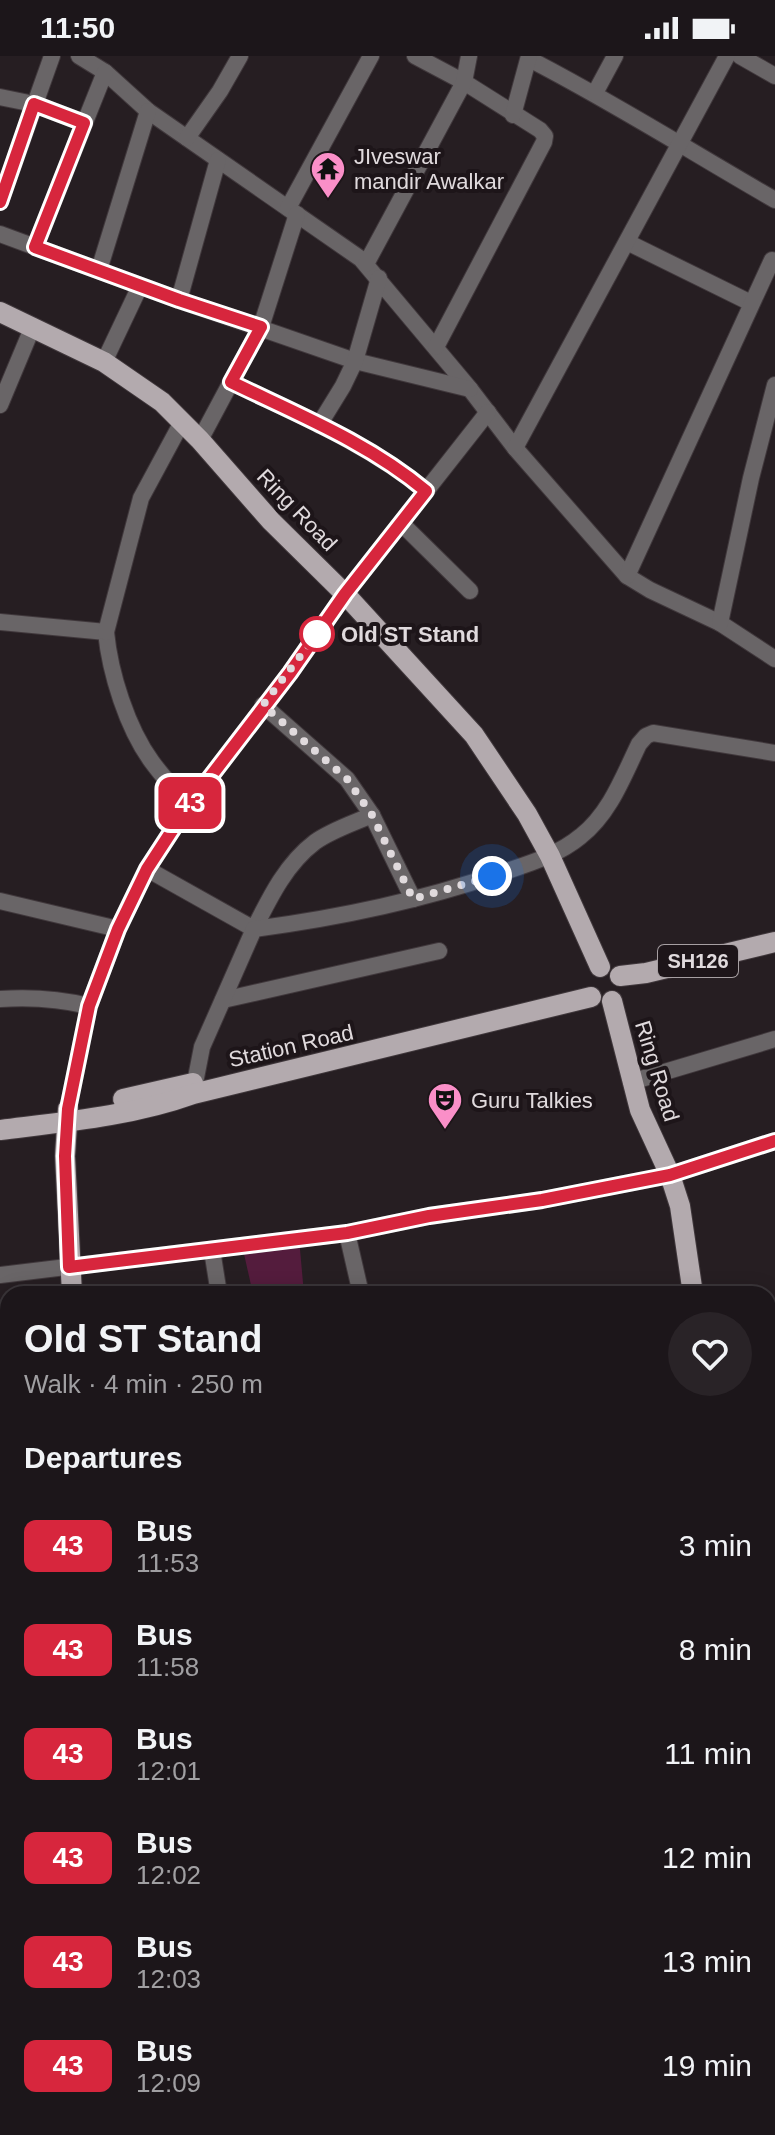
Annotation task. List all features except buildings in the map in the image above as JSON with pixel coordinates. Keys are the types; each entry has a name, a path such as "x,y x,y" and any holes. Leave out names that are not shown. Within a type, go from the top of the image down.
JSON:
{"main road":[{"name":"Ring Road","path":"0,312 104,362 142,386 200,440 271,521 345,594 474,735 527,814 613,984 631,1082 680,1206 692,1286"},
{"name":"SH126","path":"589,990 604,1003 613,984 775,942"},
{"name":"SH126","path":"613,984 775,954"},
{"path":"589,990 593,971 613,984"},
{"name":"Station Road","path":"0,1130 194,1088 589,990"},
{"path":"67,1115 65,1156 71,1286"},
{"name":"Station Road","path":"0,1117 67,1115"}],"street":[{"path":"0,202 52,56"},
{"path":"79,56 105,72 148,111 366,264 515,448 627,576 720,623 775,659"},
{"path":"187,138 240,56"},
{"path":"200,440 261,327 292,211 371,56"},
{"path":"415,56 464,82 545,136 436,347"},
{"path":"366,264 464,82 469,56"},
{"path":"595,93 615,56"},
{"path":"515,448 727,56"},
{"path":"740,56 775,76"},
{"path":"513,115 529,57 775,200"},
{"path":"35,247 105,72"},
{"path":"0,97 34,104 84,123"},
{"path":"99,270 148,111"},
{"path":"179,300 218,160"},
{"path":"0,234 303,344 355,361 470,389"},
{"path":"627,242 751,303"},
{"path":"627,576 772,260"},
{"path":"319,425 355,361 379,278"},
{"path":"104,362 140,286"},
{"path":"0,405 33,326"},
{"path":"231,382 401,470 426,491"},
{"path":"720,623 751,478 775,385"},
{"path":"67,1115 89,1006 118,929 147,869 188,806 290,673 345,594 488,412"},
{"path":"182,422 141,498 106,632 108,653 125,709 150,759 188,806"},
{"path":"401,523 470,591"},
{"path":"0,622 106,632"},
{"path":"263,705 347,779 372,815 413,899"},
{"path":"147,869 254,929 330,919 413,899 550,856 579,838 605,812 646,736 661,733 775,753"},
{"path":"194,1088 202,1047 254,929 282,877 317,841 372,815"},
{"path":"0,901 118,929"},
{"path":"223,1000 439,951"},
{"path":"0,999 73,1002 89,1006"},
{"path":"631,1082 775,1039"},
{"path":"0,1275 347,1233 429,1216 542,1200 670,1175 775,1141"},
{"path":"347,1233 359,1286"},
{"path":"212,1250 218,1286"}],"shaded area":[{"path":"299,1238 303,1286 251,1286 242,1245"}],"bus line":[{"name":"43","path":"0,202 34,104 84,123 35,247 261,327 231,382 401,470 426,491 345,594 290,673 188,806 147,869 118,929 89,1006 68,1109 65,1156 69,1267 347,1233 493,1205 542,1200 670,1175 775,1141"}],"place":[{"name":"JIveswar mandir Awalkar","path":"328,200"},
{"name":"Old ST Stand","path":"317,634"},
{"name":"Guru Talkies","path":"445,1131"}],"route":[{"path":"317,634 263,705 347,779 372,815 413,899 492,876"}]}
